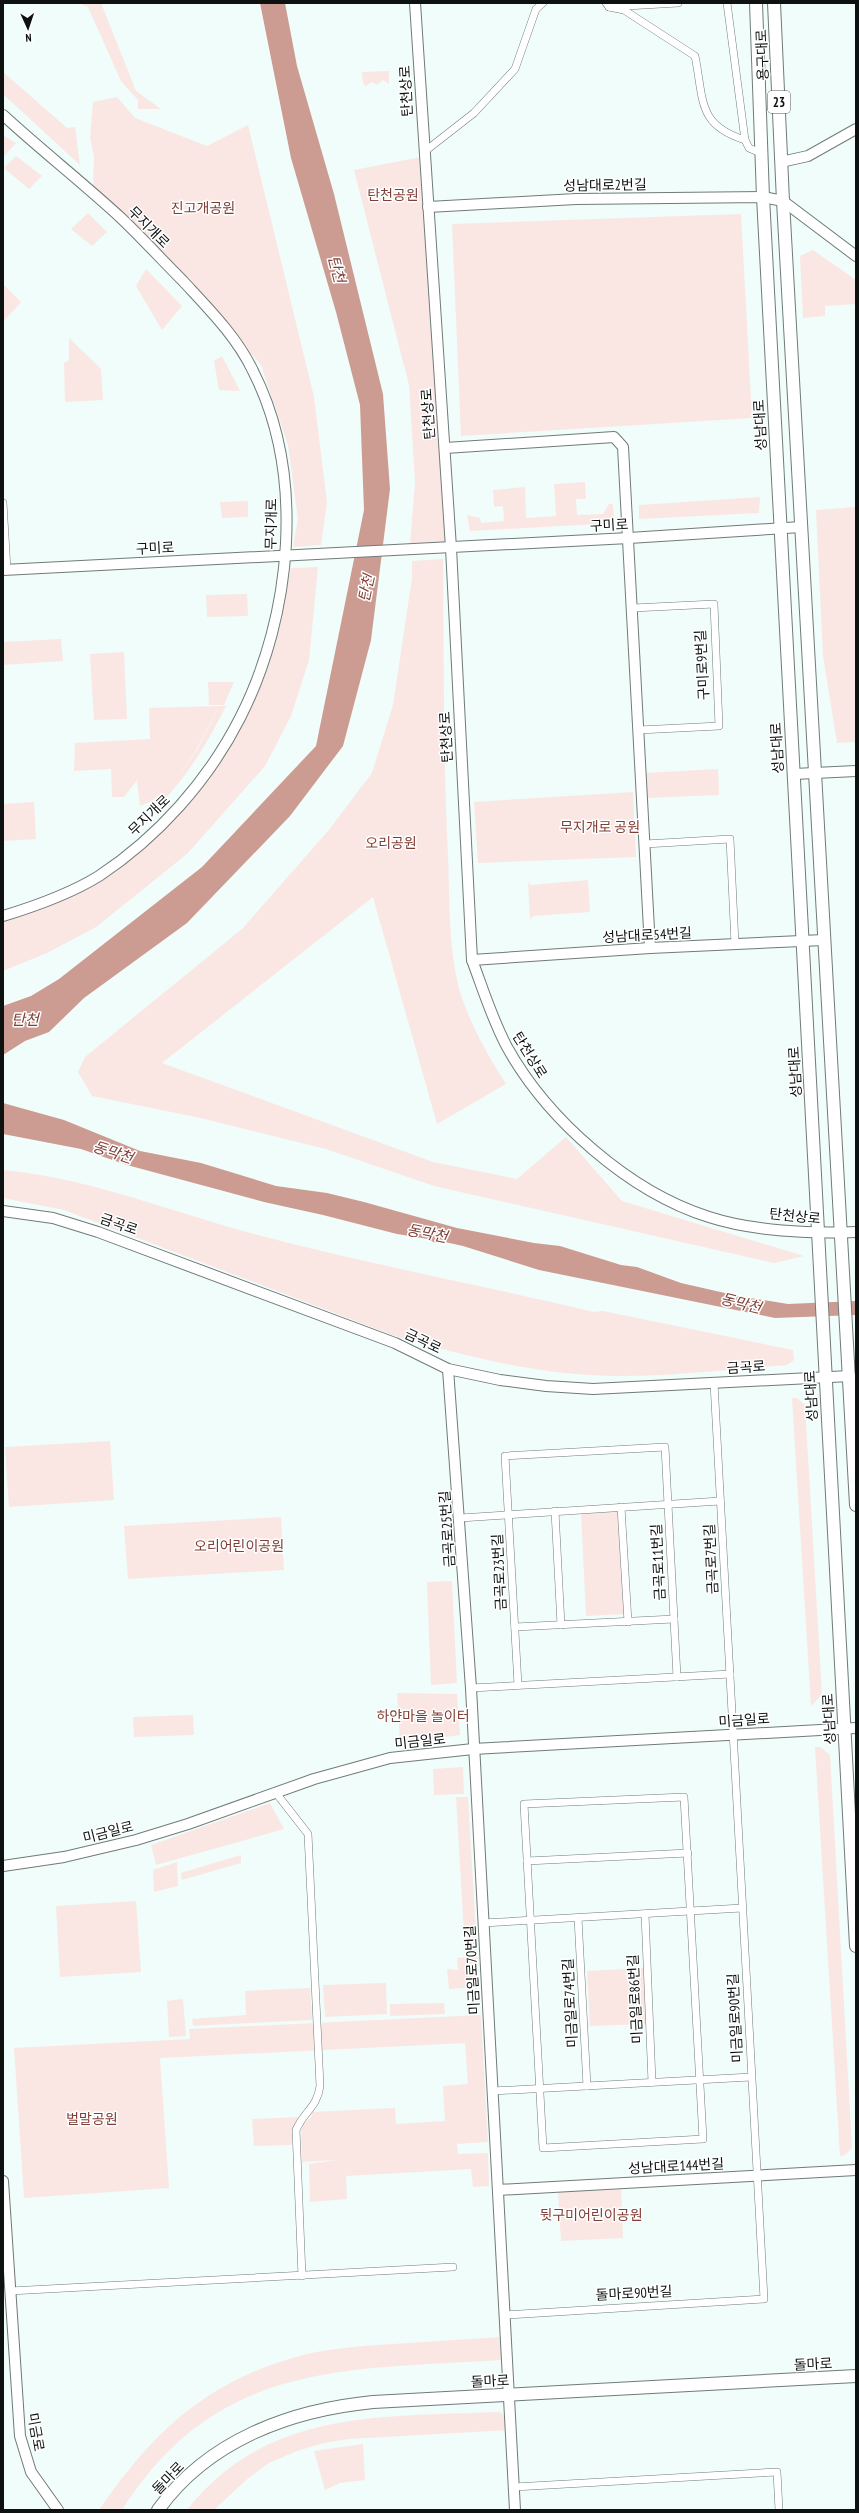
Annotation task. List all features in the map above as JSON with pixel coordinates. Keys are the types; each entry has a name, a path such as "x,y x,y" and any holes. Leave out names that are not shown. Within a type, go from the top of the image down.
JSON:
{"main road":[{"name":"용구대로","path":"756,3 763,154 763,197"},
{"name":"용구대로","path":"774,3 783,201"},
{"name":"성남대로","path":"763,197 825,1377 850,1728 856,1946"},
{"path":"783,201 850,1376 856,1505"},
{"name":"돌마로","path":"158,2510 174,2489 219,2452 254,2431 301,2414 331,2407 373,2402 856,2376"}],"street":[{"name":"탄천상로","path":"415,3 451,548 472,960 501,1034 530,1083 568,1126 613,1165 655,1192 708,1217 751,1226 818,1234 856,1232"},
{"path":"424,152 474,113 515,69 536,9 543,3"},
{"path":"608,5 678,3"},
{"path":"727,3 745,140 749,148 763,154"},
{"path":"608,5 624,10 695,56 708,117 717,127 728,134 745,140"},
{"name":"무지개로","path":"3,115 143,240 199,298 238,346 263,392 277,435 286,497 285,556 277,606 268,642 250,695 230,736 201,781 141,842 98,876 66,893 3,916"},
{"path":"781,162 808,156 856,129"},
{"name":"성남대로2번길","path":"428,207 576,200 763,197 783,201"},
{"path":"783,201 856,256"},
{"path":"445,448 614,437 623,447 633,608 650,948"},
{"path":"3,502 5,570"},
{"name":"구미로","path":"5,570 309,554 418,550 801,527"},
{"name":"구미로9번길","path":"633,608 714,604 719,726 639,730"},
{"path":"794,774 856,771"},
{"path":"645,844 730,839 735,944"},
{"name":"성남대로54번길","path":"472,960 650,948 824,940"},
{"name":"금곡로","path":"3,1211 53,1218 170,1257 395,1343 448,1369 500,1380 546,1386 593,1389 850,1376"},
{"name":"금곡로25번길","path":"448,1369 460,1518 471,1688 473,1749"},
{"name":"금곡로7번길","path":"714,1383 733,1734"},
{"name":"금곡로11번길","path":"596,1451 665,1447 677,1677"},
{"name":"금곡로23번길","path":"518,1685 505,1456 596,1451"},
{"name":"금곡로11번길","path":"600,1509 720,1501"},
{"path":"620,1507 628,1622"},
{"name":"금곡로23번길","path":"508,1515 600,1509"},
{"path":"556,1511 561,1625"},
{"path":"460,1518 508,1515"},
{"name":"금곡로11번길","path":"600,1623 674,1619"},
{"name":"금곡로23번길","path":"515,1627 600,1623"},
{"path":"471,1688 730,1674"},
{"name":"미금일로","path":"3,1866 64,1857 136,1840 314,1779 390,1758 473,1749 850,1728"},
{"name":"미금일로90번길","path":"733,1734 764,2299"},
{"name":"미금일로70번길","path":"473,1749 498,2190"},
{"path":"276,1793 308,1834 320,2086 316,2104 300,2122 296,2130 302,2276"},
{"path":"684,1797 688,1853 703,2140 543,2148 524,1804 684,1797"},
{"path":"527,1861 688,1853"},
{"path":"483,1923 742,1908"},
{"name":"미금일로86번길","path":"645,1914 652,2082"},
{"name":"미금일로74번길","path":"578,1918 587,2086"},
{"path":"493,2091 751,2077"},
{"name":"성남대로144번길","path":"498,2190 856,2170"},
{"name":"미금로","path":"3,2181 18,2422 23,2450 31,2472 58,2510"},
{"path":"498,2190 516,2510"},
{"path":"10,2291 453,2267"},
{"name":"돌마로90번길","path":"506,2315 764,2299"},
{"path":"514,2487 777,2472 779,2510"}],"green space":[{"path":"79,3 101,3 136,91 161,109 138,109 138,100 121,81 88,7"},
{"path":"389,71 389,84 383,80 377,85 372,82 366,86 363,83 362,72"},
{"path":"3,72 67,128 75,127 80,165 3,94"},
{"name":"진고개공원","path":"117,97 135,118 207,146 248,125 314,397 327,502 321,545 293,547 298,519 288,445 261,365 226,324 93,189 94,156 90,138 93,102"},
{"path":"3,135 16,143 3,157"},
{"path":"16,156 42,176 29,189 4,168"},
{"name":"탄천공원","path":"421,157 445,543 410,545 415,482 409,385 354,170"},
{"path":"88,213 107,232 92,246 71,229"},
{"path":"741,214 752,418 461,436 452,224"},
{"path":"813,250 856,280 856,304 825,306 825,316 803,318 800,256"},
{"path":"146,269 182,306 162,330 136,286"},
{"path":"3,284 21,302 3,322"},
{"path":"69,338 101,369 103,400 65,402 64,363 69,360"},
{"path":"222,356 240,391 219,390 214,361"},
{"path":"585,482 586,499 576,499 577,515 603,514 609,504 613,504 614,523 470,531 467,515 480,518 481,523 504,521 503,506 494,507 493,490 525,487 526,518 556,516 554,484"},
{"path":"760,497 759,513 639,519 639,505"},
{"path":"248,501 248,517 222,518 220,502"},
{"path":"856,507 856,742 837,743 823,656 816,510"},
{"name":"오리공원","path":"443,559 445,782 450,924 453,959 460,992 474,1028 506,1084 437,1124 373,897 162,1063 433,1162 517,1179 566,1137 622,1201 804,1256 774,1263 434,1186 326,1149 196,1117 92,1096 78,1072 85,1057 242,929 328,831 372,773 393,705 412,578 412,561"},
{"path":"318,567 309,660 291,716 265,766 187,854 96,927 47,953 3,971 3,921 73,896 114,871 192,801 225,754 245,721 256,697 272,651 291,568"},
{"path":"247,594 248,616 207,617 206,595"},
{"path":"61,639 63,661 3,665 3,642"},
{"path":"124,652 127,719 94,720 90,654"},
{"path":"208,682 234,682 224,705 209,705"},
{"path":"219,706 226,706 203,748 176,787 154,810 153,802 161,793 152,801 140,806 137,780 124,797 112,797 111,769 74,771 75,743 150,739 149,708","holes":["219,706 197,750 177,778 196,750"]},
{"path":"718,769 719,795 646,798 645,773"},
{"name":"무지개로 공원","path":"633,792 636,857 478,863 474,802"},
{"path":"34,802 36,839 3,841 3,804"},
{"path":"588,880 590,912 533,916 530,920 528,882 531,885"},
{"path":"3,1170 67,1180 99,1188 254,1234 381,1265 594,1312 603,1311 793,1350 794,1360 787,1365 677,1374 612,1376 584,1375 529,1368 448,1351 395,1336 64,1210 3,1198"},
{"path":"792,1398 797,1398 805,1405 822,1695 811,1706"},
{"path":"110,1441 114,1500 9,1507 5,1447"},
{"path":"619,1510 625,1614 586,1616 581,1512"},
{"name":"오리어린이공원","path":"281,1517 284,1570 128,1579 124,1526"},
{"path":"452,1581 457,1683 431,1685 427,1582"},
{"name":"하얀마을 놀이터","path":"397,1693 457,1694 460,1735 400,1743"},
{"path":"193,1715 194,1735 134,1737 133,1717"},
{"path":"815,1747 820,1747 830,1755 852,2148 845,2155 840,2156"},
{"path":"463,1767 464,1794 434,1795 433,1769"},
{"path":"456,1797 468,1797 477,1950 465,1951"},
{"path":"270,1803 284,1829 156,1865 151,1845"},
{"path":"241,1855 241,1863 182,1880 181,1873"},
{"path":"177,1862 178,1886 154,1892 153,1870"},
{"path":"136,1901 141,1972 60,1977 56,1906"},
{"path":"477,1956 479,1987 449,1989 447,1969 458,1970 457,1958"},
{"path":"644,1968 647,2024 590,2026 587,1971"},
{"path":"386,1983 387,2014 325,2017 323,1985"},
{"path":"310,1988 312,2020 193,2026 192,2019 246,2015 245,1991"},
{"path":"183,1999 186,2036 169,2037 167,2001"},
{"path":"444,2003 445,2014 390,2016 390,2004"},
{"name":"벌말공원","path":"481,2015 488,2142 457,2144 458,2154 488,2153 489,2186 473,2187 471,2169 346,2176 347,2199 310,2202 309,2164 337,2160 302,2162 301,2127 312,2116 312,2112 395,2108 396,2124 445,2121 443,2086 468,2084 465,2043 160,2058 169,2188 24,2198 14,2048 190,2039 189,2029"},
{"path":"298,2117 291,2145 254,2146 252,2119"},
{"name":"뒷구미어린이공원","path":"621,2189 623,2238 561,2241 558,2192"},
{"path":"502,2337 502,2360 338,2372 289,2382 243,2399 199,2425 159,2461 122,2510 99,2510 140,2456 162,2433 186,2412 211,2394 239,2379 269,2366 303,2355 348,2348"},
{"path":"500,2412 510,2421 510,2430 348,2439 324,2443 297,2451 269,2463 246,2480 214,2510 187,2510 219,2477 253,2452 290,2435 330,2425 371,2418"},
{"path":"363,2444 365,2480 340,2483 325,2490 314,2451"}],"water":[{"name":"탄천","path":"260,3 285,3 297,66 334,194 383,394 390,489 371,640 343,746 290,816 187,923 84,998 49,1032 25,1041 3,1055 3,1006 31,996 59,979 202,867 316,746 364,510 360,405 336,312 291,158"},
{"name":"동막천","path":"3,1103 64,1120 140,1151 201,1163 276,1186 327,1193 457,1228 534,1243 560,1246 621,1265 637,1267 681,1283 738,1296 788,1304 856,1301 856,1315 775,1318 539,1270 463,1246 445,1242 435,1243 428,1239 397,1234 264,1202 127,1165 81,1149 3,1134"}]}
